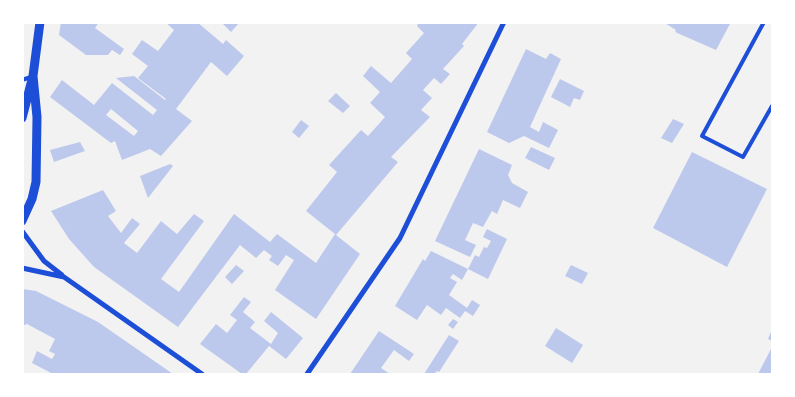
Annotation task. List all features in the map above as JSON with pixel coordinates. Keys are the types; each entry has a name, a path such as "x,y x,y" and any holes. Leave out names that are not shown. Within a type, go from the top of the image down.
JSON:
{"street":[{"path":"22,118 33,76 40,22"},
{"path":"307,374 400,238 504,22"},
{"path":"22,221 32,199 36,182 37,118 33,76"},
{"path":"22,231 40,256 64,277 202,374"},
{"path":"22,268 64,277"}],"lane":[{"path":"764,22 702,136 743,157 772,106"},
{"path":"22,80 33,76"}],"building":[{"path":"61,22 99,22 95,28 124,49 120,55 112,50 108,55 86,55 59,35"},
{"path":"165,22 197,22 223,44 226,40 244,56 227,76 211,62 176,109 192,121 161,156 150,149 122,160 115,141 111,143 50,97 62,80 94,105 112,83 153,115 157,110 116,78 134,76 165,100 138,78 148,66 132,54 142,40 158,51 174,30","holes":["111,109 138,131 134,136 106,115"]},
{"path":"221,22 240,22 231,32"},
{"path":"419,22 479,22 462,44 464,46 443,69 450,74 441,84 434,78 423,90 432,98 421,110 430,117 391,157 398,162 336,235 360,254 316,319 275,290 294,260 286,255 278,266 269,260 272,256 264,250 256,258 240,245 178,327 94,267 69,239 51,211 103,190 116,211 108,216 121,233 132,218 140,224 124,243 137,253 161,221 177,234 194,214 204,221 161,279 179,292 234,214 270,242 277,234 316,263 335,234 306,211 337,172 329,165 361,130 368,136 385,117 370,103 380,92 363,76 371,66 391,83 412,59 406,53 424,33 417,26"},
{"path":"663,22 731,22 716,50 675,32 676,30"},
{"path":"526,49 546,59 550,53 561,59 530,127 539,132 543,122 558,130 549,148 524,136 509,143 487,132"},
{"path":"560,79 584,91 580,100 574,98 570,107 551,97"},
{"path":"336,93 350,106 343,113 328,101"},
{"path":"673,119 684,124 672,143 661,138"},
{"path":"301,120 309,126 299,138 292,132"},
{"path":"80,142 85,151 54,162 50,150"},
{"path":"531,147 555,158 549,170 525,158"},
{"path":"479,149 512,165 508,175 512,183 528,192 520,208 503,200 497,214 492,211 483,227 473,223 465,240 476,245 470,257 435,241"},
{"path":"692,152 767,189 727,267 653,228"},
{"path":"170,164 173,166 148,198 140,176"},
{"path":"487,229 507,239 488,279 468,269 475,255 479,257 484,247 487,248 491,241 483,237"},
{"path":"431,251 468,269 462,280 453,274 450,278 457,282 449,295 467,308 472,300 480,305 473,316 465,311 460,318 446,308 441,315 427,305 417,320 395,306 423,259 425,261"},
{"path":"236,265 244,271 232,284 225,277"},
{"path":"571,265 588,273 582,284 565,276"},
{"path":"22,289 36,291 98,322 173,374 53,374 32,363 37,351 52,359 55,354 49,351 55,339 27,324 22,326"},
{"path":"244,297 251,302 243,312 255,322 250,328 271,344 278,333 264,321 271,312 303,338 286,359 269,346 246,374 242,374 200,344 216,324 227,333 237,320 230,315"},
{"path":"453,319 458,322 453,329 448,325"},
{"path":"556,328 583,345 572,363 545,346"},
{"path":"772,329 772,341 768,339"},
{"path":"379,331 414,354 409,361 394,350 381,368 390,374 350,374"},
{"path":"449,335 459,341 439,372 424,374"},
{"path":"772,347 772,374 758,374"}]}
